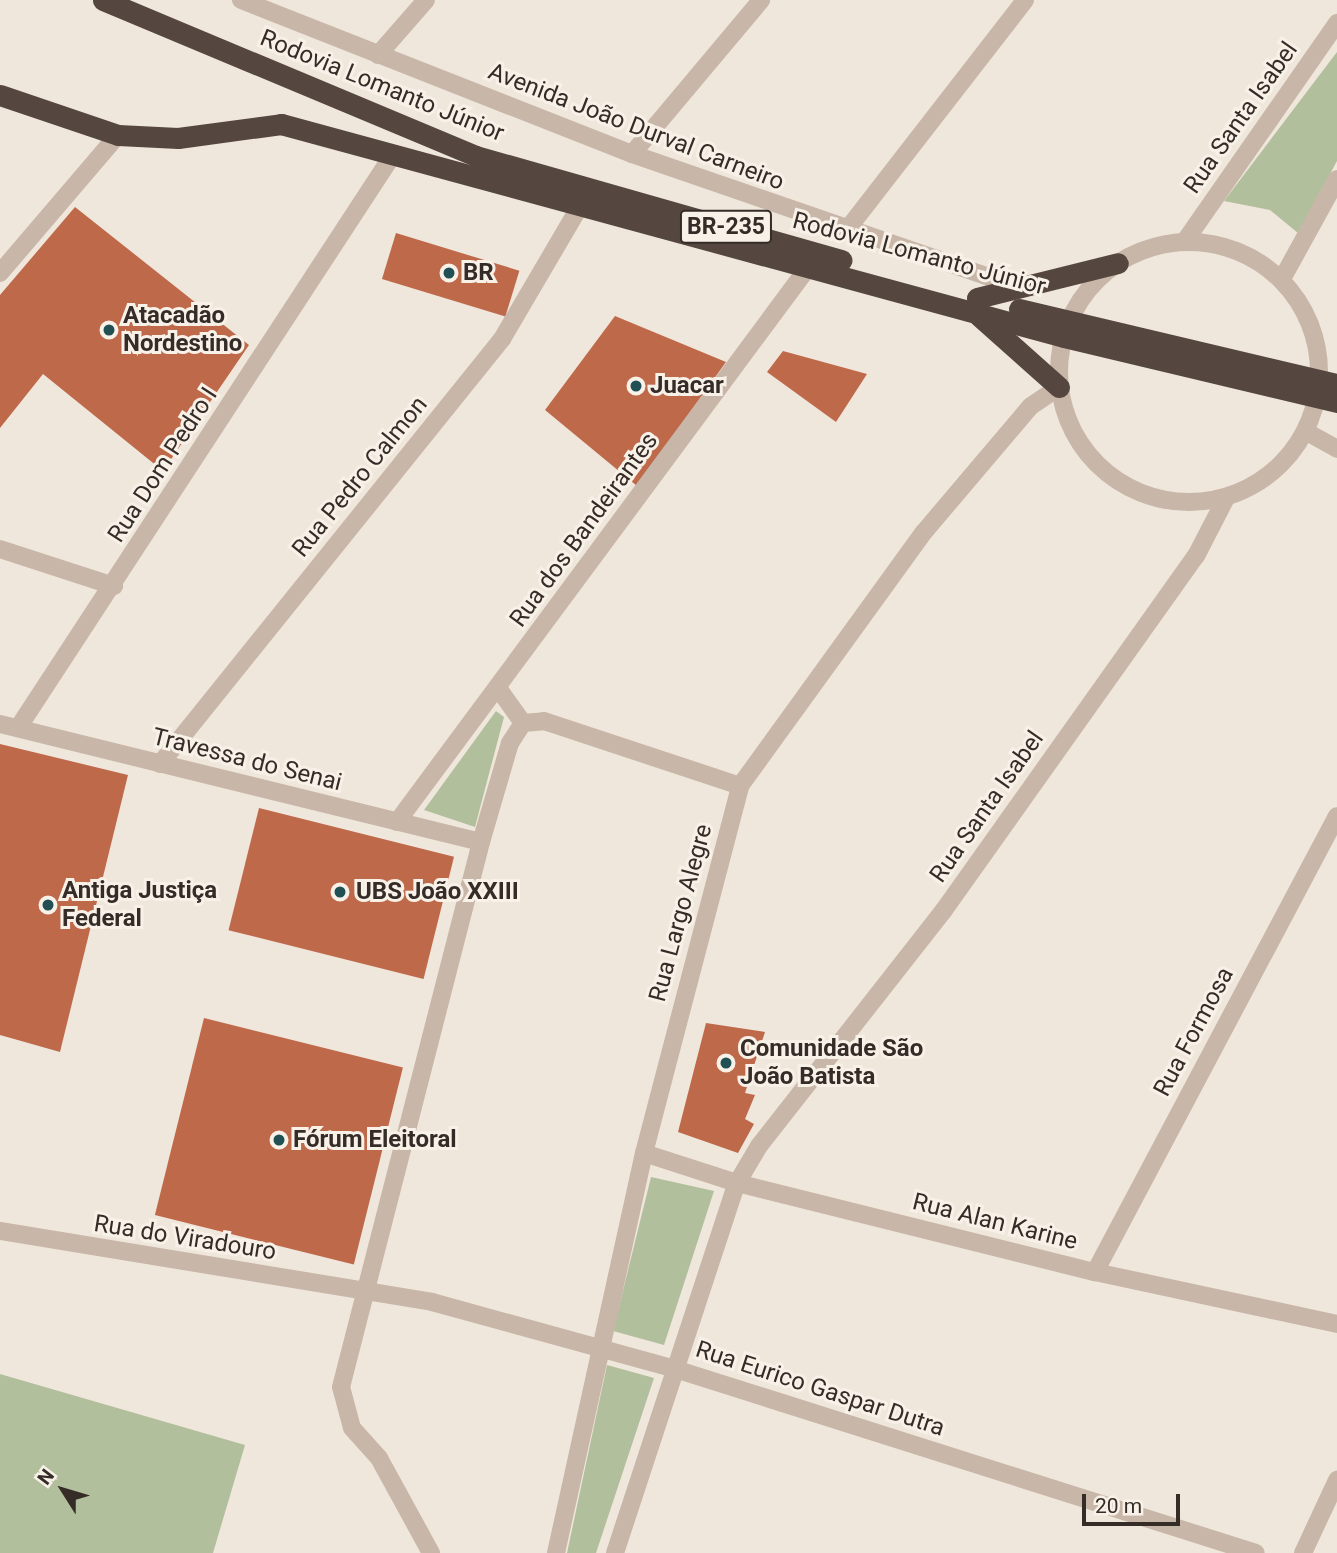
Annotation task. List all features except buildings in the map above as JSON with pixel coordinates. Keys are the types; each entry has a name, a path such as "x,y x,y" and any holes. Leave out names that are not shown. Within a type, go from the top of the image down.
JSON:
{"highway":[{"name":"Rodovia Lomanto Júnior","path":"103,0 476,156 1065,329 1328,391"},
{"path":"0,95 118,135"},
{"name":"Rodovia Lomanto Júnior","path":"118,135 178,138 281,124 579,208 809,266 972,302"},
{"path":"1059,387 972,302 1020,287 1118,263"}],"street":[{"name":"Avenida João Durval Carneiro","path":"242,0 632,154 846,231 1020,287"},
{"path":"378,55 426,0"},
{"path":"632,154 761,0"},
{"path":"846,231 1025,0"},
{"name":"Rua Santa Isabel","path":"1185,241 1337,23"},
{"path":"0,273 118,135"},
{"name":"Rua Dom Pedro I","path":"18,728 114,586 393,156"},
{"path":"1282,279 1337,179"},
{"name":"Rua Pedro Calmon","path":"160,764 502,339 579,208"},
{"path":"1185,241 1247,254 1282,279 1314,332 1328,391 1306,431 1278,468 1226,498 1188,503 1151,498 1116,482 1088,456 1068,424 1059,387 1065,329 1118,263 1185,241"},
{"name":"Rua dos Bandeirantes","path":"397,822 809,266"},
{"name":"Rua Largo Alegre","path":"556,1553 598,1348 645,1153 740,786 924,532 1031,406 1059,387"},
{"path":"1306,431 1337,449"},
{"name":"Rua Santa Isabel","path":"737,1184 944,910 1196,556 1226,498"},
{"path":"0,549 114,586"},
{"path":"498,688 523,723"},
{"path":"523,723 544,721 740,786"},
{"path":"431,1553 379,1458 352,1428 341,1387 363,1291 481,842 510,743 523,723"},
{"name":"Travessa do Senai","path":"0,724 481,842"},
{"name":"Rua Formosa","path":"1095,1272 1337,816"},
{"name":"Rua Alan Karine","path":"645,1153 737,1184 1095,1272 1337,1324"},
{"path":"615,1553 737,1184"},
{"name":"Rua do Viradouro","path":"0,1231 363,1291"},
{"name":"Rua Eurico Gaspar Dutra","path":"363,1291 432,1303 675,1369 1256,1553"},
{"path":"1303,1553 1337,1480"}],"green space":[{"path":"1337,52 1337,161 1298,233 1270,210 1224,201"},
{"path":"496,711 504,717 475,827 424,810"},
{"path":"651,1177 714,1191 664,1345 613,1331"},
{"path":"607,1365 654,1378 596,1553 567,1553"},
{"path":"0,1374 245,1445 213,1553 0,1553"}],"place":[{"name":"BR","path":"449,273"},
{"name":"Atacadão Nordestino","path":"109,330"},
{"name":"Juacar","path":"636,386"},
{"name":"UBS João XXIII","path":"340,892"},
{"name":"Antiga Justiça Federal","path":"48,905"},
{"name":"Comunidade São João Batista","path":"726,1063"},
{"name":"Fórum Eleitoral","path":"279,1140"}]}
